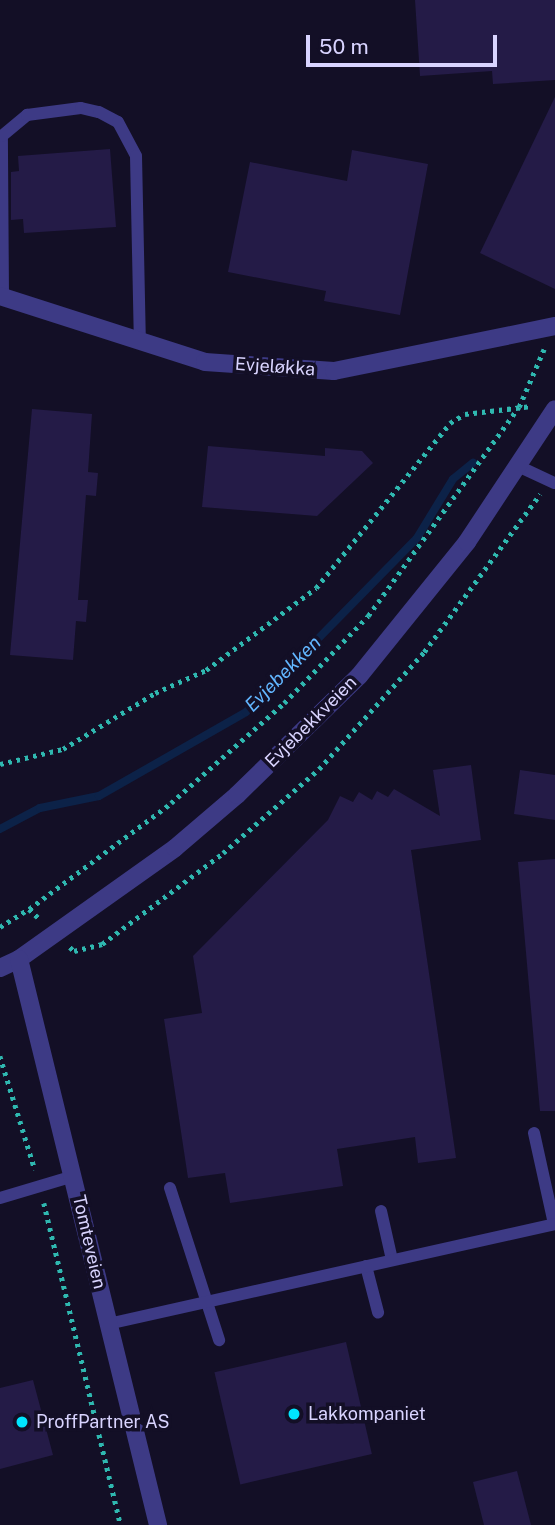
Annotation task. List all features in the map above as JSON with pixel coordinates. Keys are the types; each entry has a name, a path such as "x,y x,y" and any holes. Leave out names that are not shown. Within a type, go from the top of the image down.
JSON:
{"street":[{"name":"Evjeløkka","path":"1,297 205,362 334,371 554,326"},
{"name":"Evjebekkveien","path":"0,968 19,959 175,848 299,736 411,614 520,467 549,408"},
{"name":"Tomteveien","path":"19,959 158,1525"}],"lane":[{"path":"1,297 2,136 27,115 81,108 99,112 118,122 136,156 139,340"},
{"path":"520,467 555,483"},
{"path":"108,1324 554,1224 534,1133"},
{"path":"0,1198 74,1176"},
{"path":"170,1188 219,1340"},
{"path":"381,1211 392,1260"},
{"path":"366,1266 378,1312"}],"path":[{"path":"29,909 171,803 284,704 368,616 519,407 554,326"},
{"path":"0,764 63,749 155,693 206,670 316,589 450,423 465,414 519,407 549,408"},
{"path":"0,1056 40,1186 121,1525"}],"building":[{"path":"415,0 555,0 555,80 493,84 492,71 420,76"},
{"path":"555,97 555,289 480,253"},
{"path":"110,149 116,227 24,233 23,219 11,220 11,172 19,171 18,156"},
{"path":"352,150 428,164 400,315 324,301 326,291 228,272 250,162 347,181"},
{"path":"32,409 92,414 88,472 98,473 96,496 86,495 78,600 88,600 86,622 76,621 73,660 10,655"},
{"path":"208,446 325,456 325,448 362,451 373,463 317,516 202,507"},
{"path":"471,765 481,840 411,850 456,1158 418,1163 415,1137 337,1149 343,1186 230,1203 225,1173 188,1178 164,1019 202,1013 193,956 328,820 340,796 353,802 359,792 372,800 377,791 388,797 394,789 440,816 433,770"},
{"path":"520,770 555,775 555,820 514,814"},
{"path":"555,859 555,1111 540,1111 518,862"},
{"name":"Lakkompaniet","path":"346,1342 372,1454 240,1484 214,1372"},
{"name":"ProffPartner AS","path":"33,1380 53,1455 0,1469 0,1388"},
{"path":"517,1471 531,1525 484,1525 473,1482"}],"waterway":[{"name":"Evjebekken","path":"0,829 40,808 99,796 246,712 417,538 453,479 473,463"}],"place":[{"name":"Lakkompaniet","path":"294,1414"},
{"name":"ProffPartner AS","path":"22,1422"}]}
